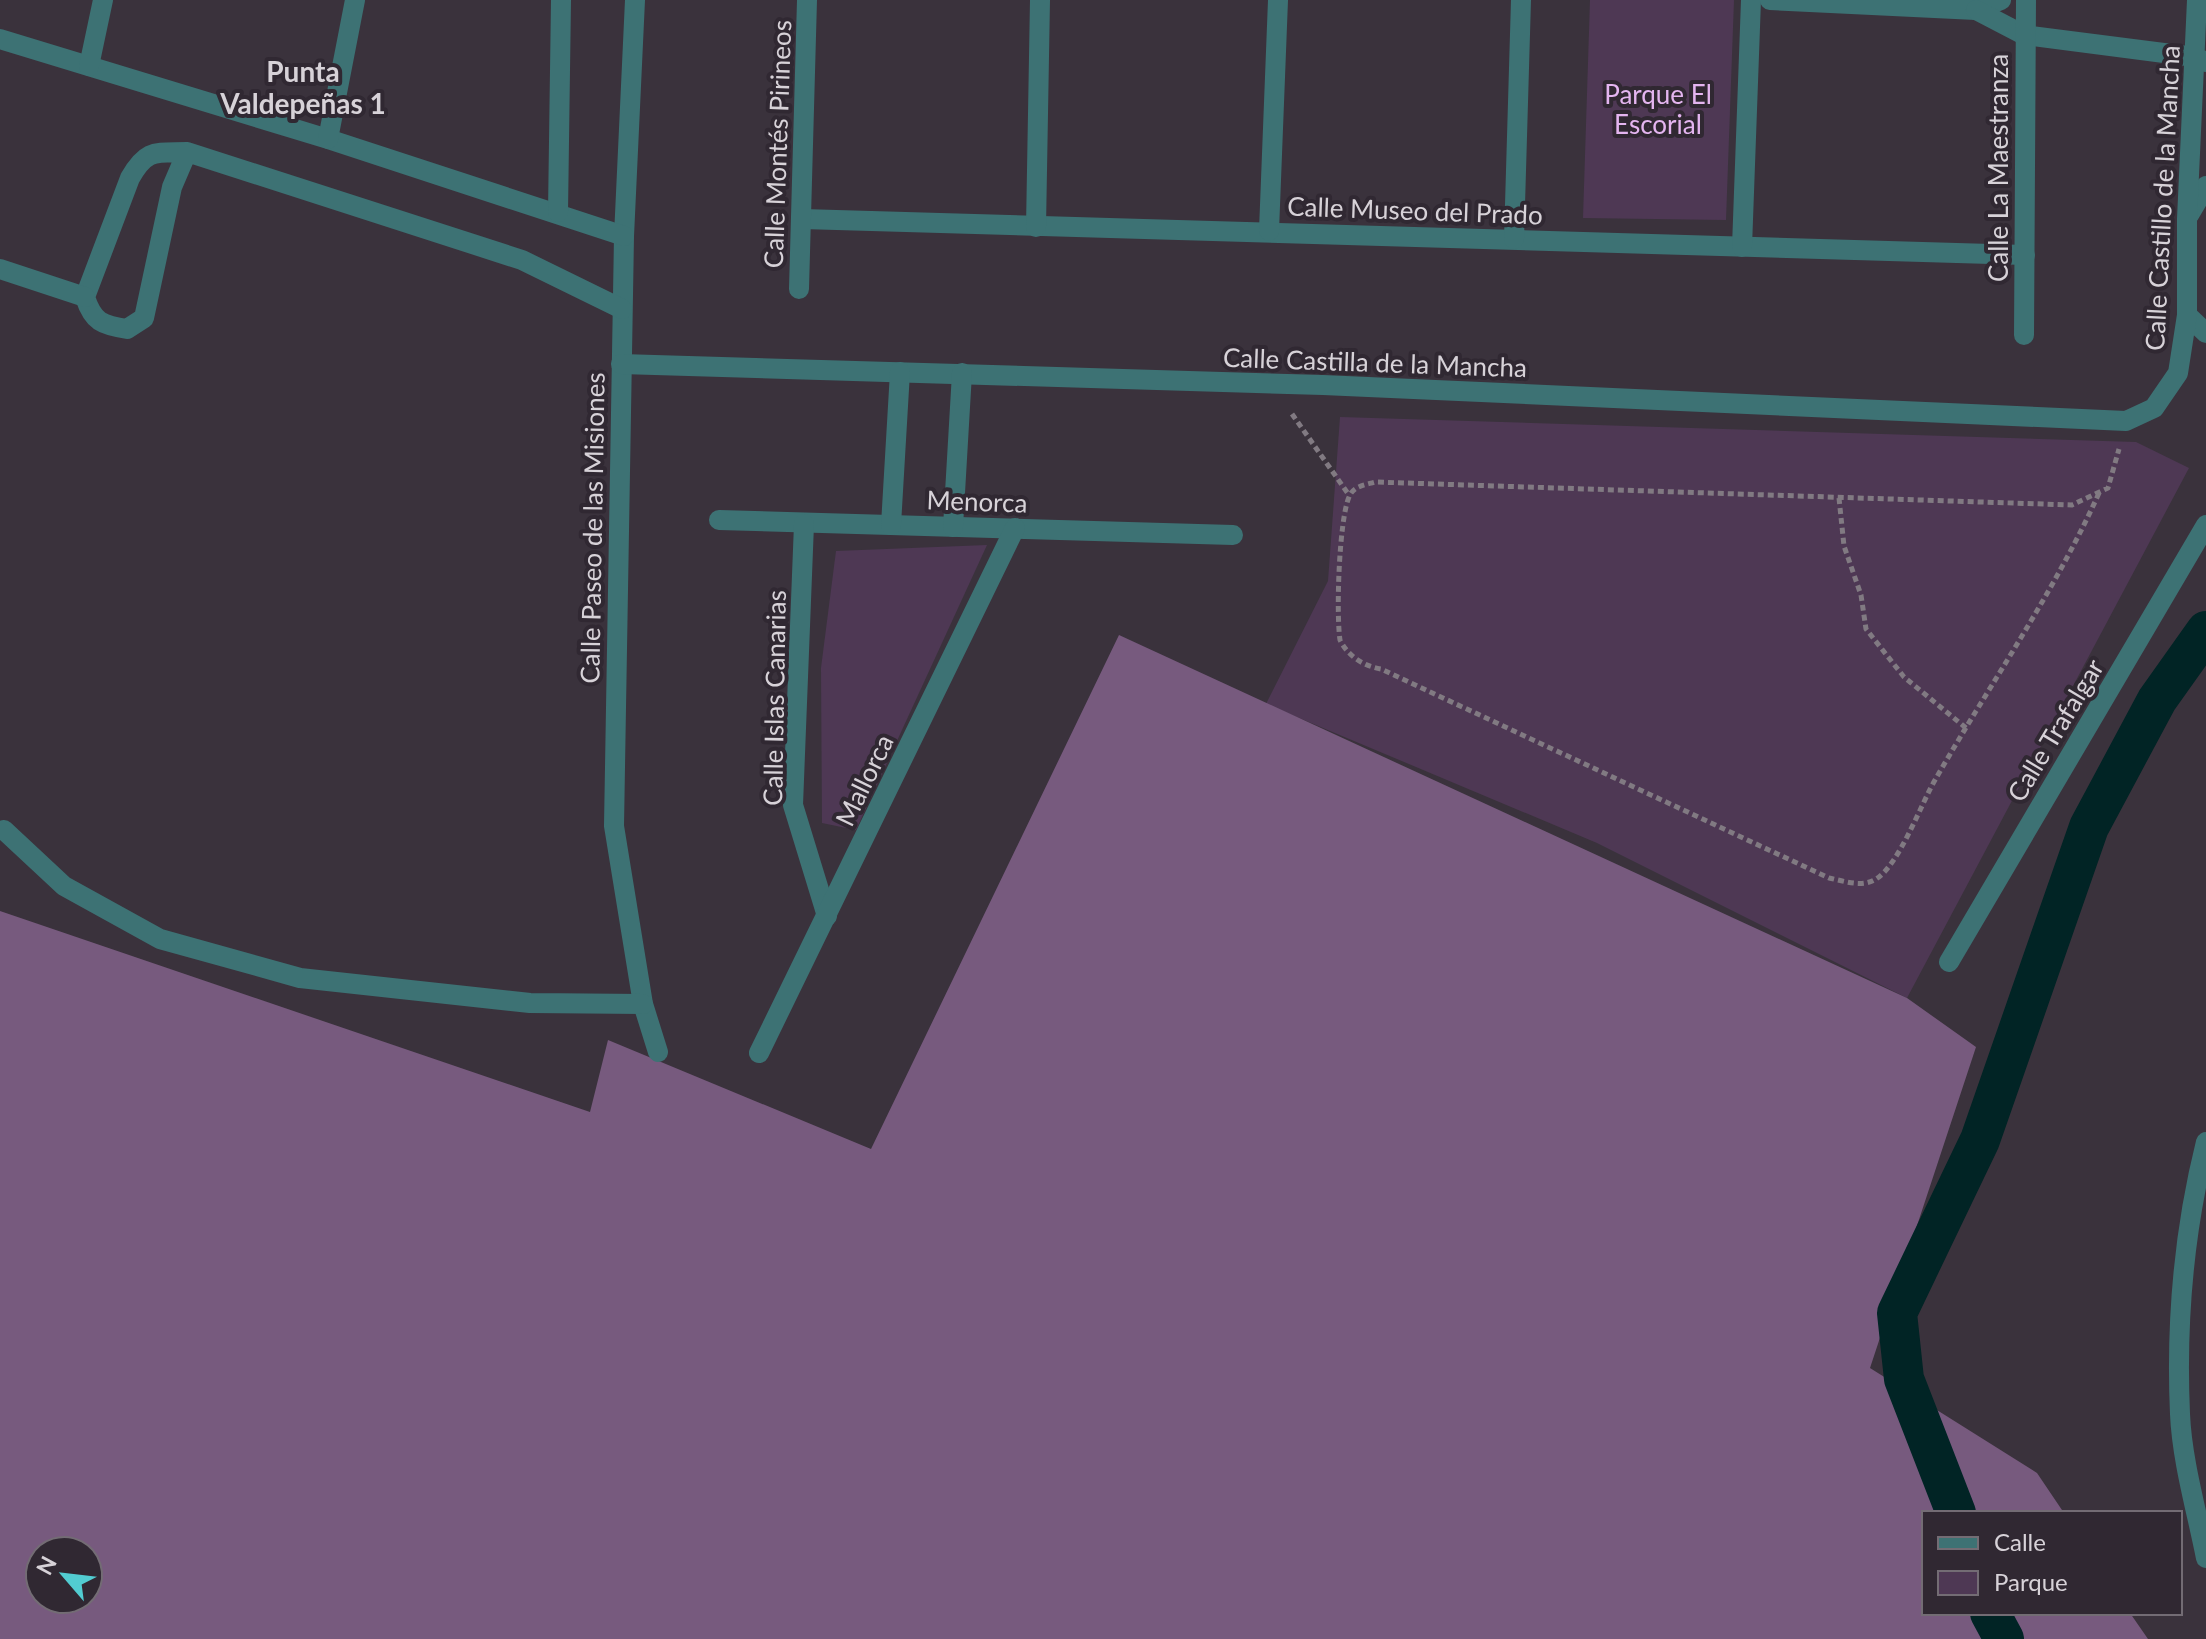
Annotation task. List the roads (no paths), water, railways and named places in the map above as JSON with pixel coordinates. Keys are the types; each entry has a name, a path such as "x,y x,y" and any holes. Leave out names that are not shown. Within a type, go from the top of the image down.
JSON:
{"street":[{"path":"89,66 103,0"},
{"path":"328,139 355,0"},
{"path":"558,212 561,0"},
{"name":"Calle Paseo de las Misiones","path":"635,0 622,309 614,826 643,1004 658,1052"},
{"name":"Calle Montés Pirineos","path":"799,289 807,0"},
{"path":"1036,227 1040,0"},
{"path":"1269,231 1278,0"},
{"path":"1514,239 1521,0"},
{"path":"1742,247 1751,0"},
{"path":"1770,0 1976,10 2001,0"},
{"name":"Calle La Maestranza","path":"2024,335 2026,0"},
{"name":"Calle Castillo de la Mancha","path":"2126,421 2154,408 2178,373 2187,315 2187,219 2201,60 2197,0"},
{"path":"1976,10 2024,35 2201,60"},
{"path":"0,39 328,139 624,236"},
{"path":"187,152 172,187 144,318 127,329 100,324 91,317 85,297 130,178 140,160 152,152 187,152 522,260 622,309"},
{"path":"2187,219 2206,186"},
{"name":"Calle Museo del Prado","path":"802,219 2025,255"},
{"path":"0,269 85,297"},
{"path":"2187,315 2206,333"},
{"name":"Calle Castilla de la Mancha","path":"621,364 1270,384 2126,421"},
{"path":"891,525 900,372"},
{"path":"953,527 962,373"},
{"name":"Menorca","path":"719,520 1233,535"},
{"name":"Calle Islas Canarias","path":"804,524 793,805 827,916"},
{"name":"Calle Trafalgar","path":"1949,962 2206,525"},
{"name":"Mallorca","path":"759,1053 1015,528"},
{"path":"4,830 64,886 160,939 300,978 514,1001 643,1004"},
{"path":"2206,1142 2197,1177 2182,1293 2180,1417 2206,1558"}],"waterway":[{"path":"1955,1511 1904,1379 1897,1313 1980,1140 2089,827 2157,700 2206,631"},
{"path":"1991,1615 2004,1639"}],"district":[{"name":"Punta Valdepeñas 1","path":"303,87"}],"park label":[{"name":"Parque El Escorial","path":"1658,109"}]}
